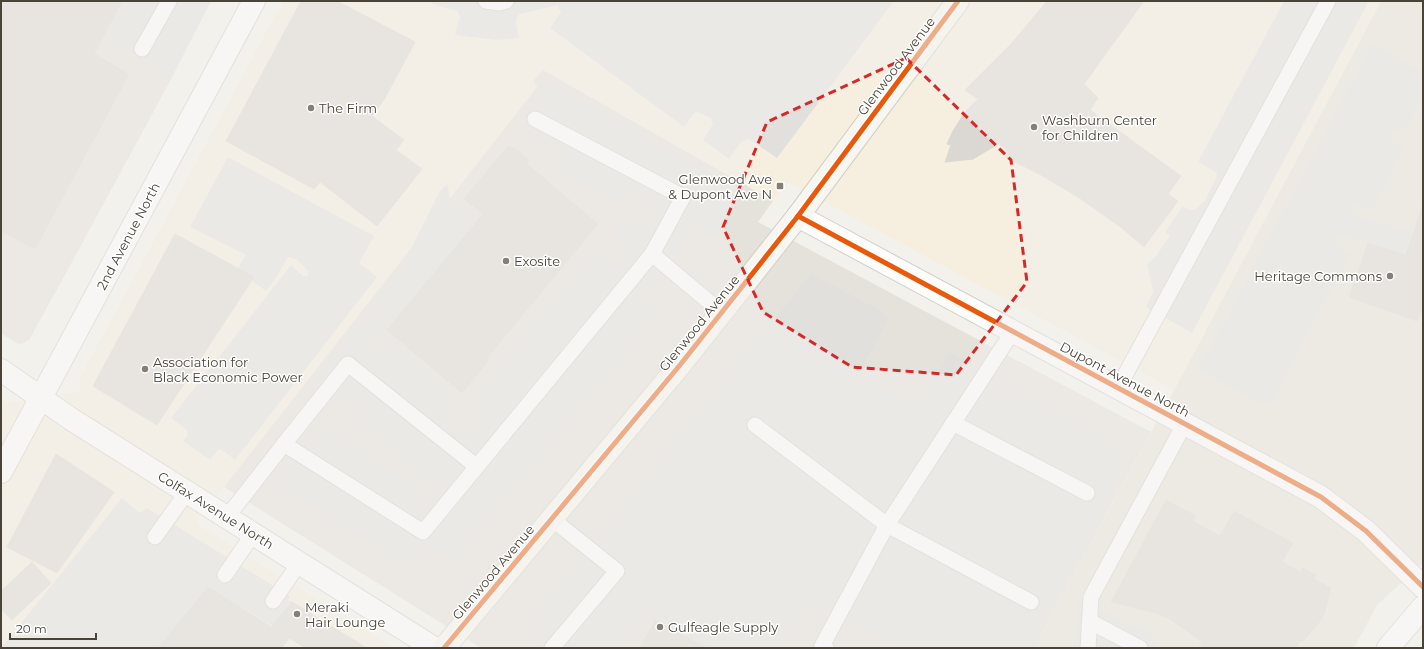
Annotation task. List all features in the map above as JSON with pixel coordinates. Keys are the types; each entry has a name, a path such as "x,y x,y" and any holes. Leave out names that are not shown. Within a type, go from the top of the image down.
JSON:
{"street":[{"name":"2nd Avenue North","path":"1,472 254,1"},
{"name":"Glenwood Avenue","path":"444,648 552,519 798,216 958,1"},
{"name":"Dupont Avenue North","path":"798,216 1321,497 1366,531 1423,587"},
{"name":"Colfax Avenue North","path":"1,370 71,419 300,562 434,648"},
{"path":"1388,648 1423,607"}],"lane":[{"path":"142,49 168,1"},
{"path":"486,1 500,3 506,1"},
{"path":"1118,388 1328,1"},
{"path":"284,444 423,532 652,254 683,197 535,119"},
{"path":"652,254 721,312"},
{"path":"826,648 822,646 887,525 1013,331"},
{"path":"227,517 348,364 476,466"},
{"path":"953,423 1087,493"},
{"path":"1088,648 1091,622 1089,611 1091,597 1185,423"},
{"path":"755,425 887,525 1031,602"},
{"path":"155,537 187,492"},
{"path":"552,519 617,571 552,648"},
{"path":"225,575 253,534"},
{"path":"273,602 300,562"},
{"path":"1091,622 1140,648"}],"highlighted area":[{"path":"906,58 1011,160 1027,282 956,375 852,367 763,312 723,227 767,122"}],"shaded area":[{"path":"1,1 211,1 169,83 66,273 29,340 22,344 16,343 1,333"},
{"path":"122,1 211,1 172,75 103,35"},
{"path":"283,1 1381,1 1174,390 788,182 773,201 543,70 533,81 537,87 196,523 390,645 392,648 1,648 1,392 6,403 81,391 79,382 81,376"},
{"path":"427,1 894,1 777,158 749,139 741,142 729,159 703,140 713,124 711,118 697,112 694,113 684,127 550,28 561,12 558,5 520,14 517,17 516,22 519,38 496,40 455,35 460,16 457,11 441,7"},
{"path":"1284,1 1369,1 1192,333 1146,307 1153,292 1147,264 1155,257 1170,236 1165,232 1183,206 1189,210 1194,210 1205,201 1217,173 1198,162"},
{"path":"1381,1 1423,1 1423,563 1377,605 1354,648 1034,648 1174,390"},
{"path":"1372,44 1423,72 1423,93 1419,107 1412,120 1401,129 1390,133 1389,139 1404,149 1372,210 1352,203 1349,207 1355,215 1414,233 1406,255 1348,236 1335,235 1333,241 1335,244 1351,254 1268,407 1198,370"},
{"path":"543,70 773,201 758,222 1151,432 1034,648 481,648 224,487 537,87 533,81"},
{"path":"551,83 738,190 729,204 728,207 731,212 718,236 701,226 692,226 687,232 678,251 640,290 640,297 655,311 451,558 431,545 419,550 410,565 279,485 291,465 311,443 321,428 425,493 415,505 416,512 423,513 452,478 453,474 451,471 446,471 433,482 356,417 367,404 366,400 349,393 336,399 314,383 400,270 440,191 447,184 451,202 476,223 414,298 408,295 366,343 365,351 372,359 387,343 455,399 441,418 447,424 460,431 470,431 489,422 491,417 490,412 476,399 597,253 613,268 618,267 630,252 630,249 614,235 625,219 640,233 649,228 658,207 652,198 634,188 628,190 620,203 559,169 567,155 565,148 521,124 535,101 542,100"},
{"path":"228,157 374,236 359,263 377,277 235,460 222,450 218,450 210,460 183,441 187,436 188,431 171,418 291,265 303,276 307,276 309,272 296,259 288,257 278,275 266,291 252,281 254,277 238,268 246,255 190,227"},
{"path":"811,274 878,309 889,317 858,375 919,409 950,353 975,365 966,378 992,395 988,401 992,403 1003,388 1113,445 1120,472 1104,510 1028,648 902,648 808,597 781,648 707,648 655,620 658,612 652,605 611,648 524,648 532,642 542,640 543,637 542,632 531,622 655,477 735,537 736,534 730,527 655,473 671,450"},
{"path":"122,498 140,513 147,508 290,596 288,600 292,602 272,626 208,587 158,648 1,648"},
{"path":"1077,598 1133,627 1135,625 1146,631 1154,638 1161,648 1073,648 1077,630"}],"building":[{"path":"1,1 122,1 94,54 129,74 35,249 1,231"},
{"name":"The Firm","path":"301,1 337,1 415,42 384,100 372,116 404,140 396,150 422,169 377,226 320,182 314,189 226,141"},
{"name":"Washburn Center for Children","path":"1047,1 1144,1 1084,84 1098,98 1090,110 1181,176 1168,194 1178,201 1144,247 1122,228 1078,197 1041,175 1007,158 1008,154 1005,148 998,144 973,159 945,162 951,145 947,144 953,131 965,112 978,99 965,90 1011,44"},
{"name":"Exosite","path":"508,146 515,148 529,160 526,163 598,224 487,358 489,360 462,393 387,330 483,214 464,199"},
{"name":"Heritage Commons","path":"1423,204 1423,307 1417,321 1349,297 1368,243 1406,255"},
{"path":"175,234 254,277 157,425 93,386"},
{"path":"56,454 114,492 57,573 7,547"},
{"path":"1166,500 1196,516 1193,521 1220,536 1234,511 1293,543 1282,562 1301,572 1303,568 1316,575 1314,579 1331,588 1324,614 1318,624 1302,642 1300,641 1296,648 1199,648 1202,642 1170,619 1156,613 1111,602"},
{"path":"32,562 51,583 12,620 1,609 1,591"},
{"path":"208,587 289,638 282,648 158,648"},
{"name":"Meraki Hair Lounge","path":"292,602 367,648 306,648 289,638 272,626"},
{"name":"Gulfeagle Supply","path":"655,620 682,635 707,648 640,648"}],"cycle path":[{"path":"444,648 680,365 798,216 958,1"},
{"path":"798,216 1321,497 1366,531 1423,587"}],"place":[{"name":"The Firm","path":"311,108"},
{"name":"Washburn Center for Children","path":"1034,127"},
{"name":"Glenwood Ave & Dupont Ave N","path":"780,186"},
{"name":"Exosite","path":"506,261"},
{"name":"Heritage Commons","path":"1390,276"},
{"name":"Association for Black Economic Power","path":"145,369"},
{"name":"Meraki Hair Lounge","path":"297,614"},
{"name":"Gulfeagle Supply","path":"660,627"}]}
